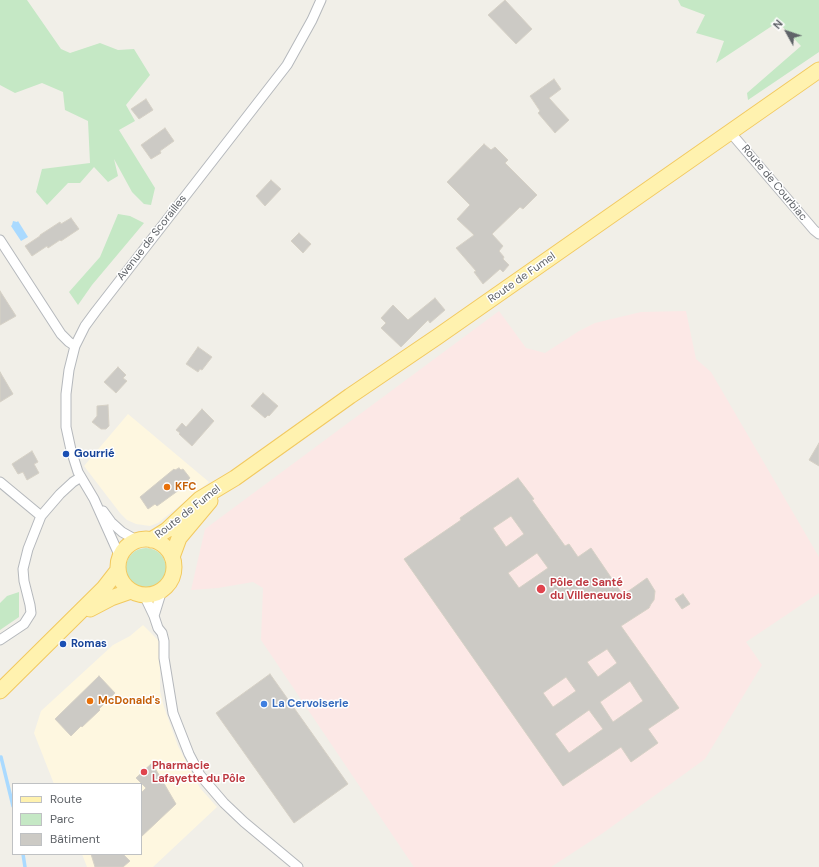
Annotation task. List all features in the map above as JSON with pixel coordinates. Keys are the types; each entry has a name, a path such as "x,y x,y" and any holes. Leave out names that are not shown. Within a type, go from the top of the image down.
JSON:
{"main road":[{"name":"Route de Fumel","path":"145,540 168,530 200,499 235,478 350,396 438,337 819,70"},
{"name":"Route de Fumel","path":"172,557 179,538 224,484"},
{"path":"0,691 104,588 119,563 124,550 128,546 145,540 160,543 167,549 172,557 174,566 171,579 162,590 153,594 137,593 110,598 73,619"},
{"path":"119,563 122,582 126,587 137,593"}],"street":[{"name":"Avenue de Scorailles","path":"145,540 122,532 111,522 94,499 81,477 71,450 66,427 66,394 69,370 75,346 85,326 96,311 287,65 312,20 321,0"},
{"name":"Route de Courbiac","path":"730,132 819,234"},
{"path":"0,240 61,334 75,346"},
{"path":"0,640 24,624 31,613 23,569 28,549 41,516 60,494 81,477"},
{"path":"0,482 41,516"},
{"name":"Avenue de Scorailles","path":"94,499 119,563"},
{"path":"154,616 162,590"},
{"path":"137,593 154,616 158,628 162,633 164,641 164,658 173,713 189,754 200,775 224,803 244,822 298,867"}],"shaded area":[{"name":"Pôle de Santé du Villeneuvois","path":"499,311 526,348 545,353 579,331 595,323 641,312 686,311 696,359 711,372 819,557 819,593 746,642 762,665 705,759 603,833 551,867 414,867 261,640 263,588 253,582 218,588 191,590 205,529"},
{"path":"128,414 209,482 158,523 150,526 136,524 127,520 84,466"},
{"path":"143,625 161,643 160,691 164,707 178,746 200,788 217,807 153,867 87,867 82,855 142,855 142,783 54,783 34,733 41,711 113,645 130,636"}],"green space":[{"path":"0,0 27,0 61,49 70,53 100,43 118,50 134,49 150,75 126,105 135,121 119,130 155,188 151,205 144,204 132,192 114,159 118,176 108,182 94,167 80,183 68,183 47,205 36,192 42,169 90,163 88,121 65,110 63,92 42,83 15,93 0,85"},
{"path":"678,0 819,0 819,52 748,100 747,93 801,46 778,22 716,63 724,41 696,33 705,15 681,6"},
{"path":"118,214 130,216 144,223 92,285 78,305 69,292 100,257"},
{"path":"150,548 157,551 163,557 166,568 165,576 157,585 150,588 142,588 135,585 127,576 126,564 129,557 138,549"},
{"path":"19,592 19,617 0,630 0,603 7,596"}],"water":[{"path":"13,221 18,221 28,237 21,241 11,226"}],"building":[{"path":"505,0 532,29 516,44 488,15"},
{"path":"554,79 561,89 549,98 569,120 555,133 538,113 540,111 530,96"},
{"path":"146,99 153,110 139,119 131,109"},
{"path":"165,128 174,141 160,151 161,153 151,159 141,145"},
{"path":"484,144 491,150 495,147 508,160 505,163 537,195 523,209 520,207 492,234 503,246 499,251 504,257 503,259 509,265 503,272 500,269 483,284 474,272 476,271 456,248 474,235 457,219 470,205 447,182"},
{"path":"271,180 281,189 265,206 256,196"},
{"path":"71,218 79,229 61,241 60,240 48,248 47,246 32,256 25,246 60,222 61,224"},
{"path":"299,233 311,244 303,253 291,241"},
{"path":"0,291 16,316 0,325"},
{"path":"435,298 445,310 430,323 428,320 401,347 381,328 386,323 381,318 393,305 408,320"},
{"path":"198,347 212,357 202,370 200,369 198,372 186,364"},
{"path":"118,367 126,375 123,378 127,381 116,393 104,382"},
{"path":"0,372 13,394 0,402"},
{"path":"263,393 278,406 269,416 268,415 265,418 251,406"},
{"path":"108,405 109,426 106,429 101,429 92,422 97,416 97,406"},
{"path":"202,409 214,421 192,446 176,430 182,423 186,427"},
{"path":"819,443 819,466 809,460"},
{"path":"32,451 38,462 34,464 39,473 27,480 23,472 18,474 12,464"},
{"name":"KFC","path":"179,468 181,470 183,469 190,478 188,480 190,482 157,506 155,504 148,509 140,497 174,469"},
{"name":"Pôle de Santé du Villeneuvois","path":"518,478 534,499 532,500 565,546 569,544 578,557 591,548 623,595 647,578 655,591 654,600 649,608 621,626 679,708 648,729 658,743 631,762 621,747 563,786 404,559 461,520 460,518","holes":["511,516 524,534 506,547 493,528","537,553 548,568 519,588 508,573","607,649 617,663 598,677 587,662","566,677 576,691 553,707 543,693","630,681 643,701 613,722 600,702","589,710 603,729 569,753 555,734"]},
{"path":"683,594 690,604 682,609 675,599"},
{"path":"270,674 348,784 294,823 216,713"},
{"name":"McDonald's","path":"99,676 115,693 99,709 100,710 71,736 55,719"},
{"path":"152,763 176,804 142,836 142,792 146,788 136,778"},
{"path":"91,855 124,855 130,861 123,867 95,867"}],"waterway":[{"path":"1,757 12,802"},
{"path":"23,855 25,867"}],"place":[{"name":"Gourrié","path":"66,454"},
{"name":"KFC","path":"167,487"},
{"name":"Pôle de Santé du Villeneuvois","path":"541,589"},
{"name":"Romas","path":"63,644"},
{"name":"McDonald's","path":"90,701"},
{"name":"La Cervoiserie","path":"264,704"},
{"name":"Pharmacie Lafayette du Pôle","path":"144,772"}]}
